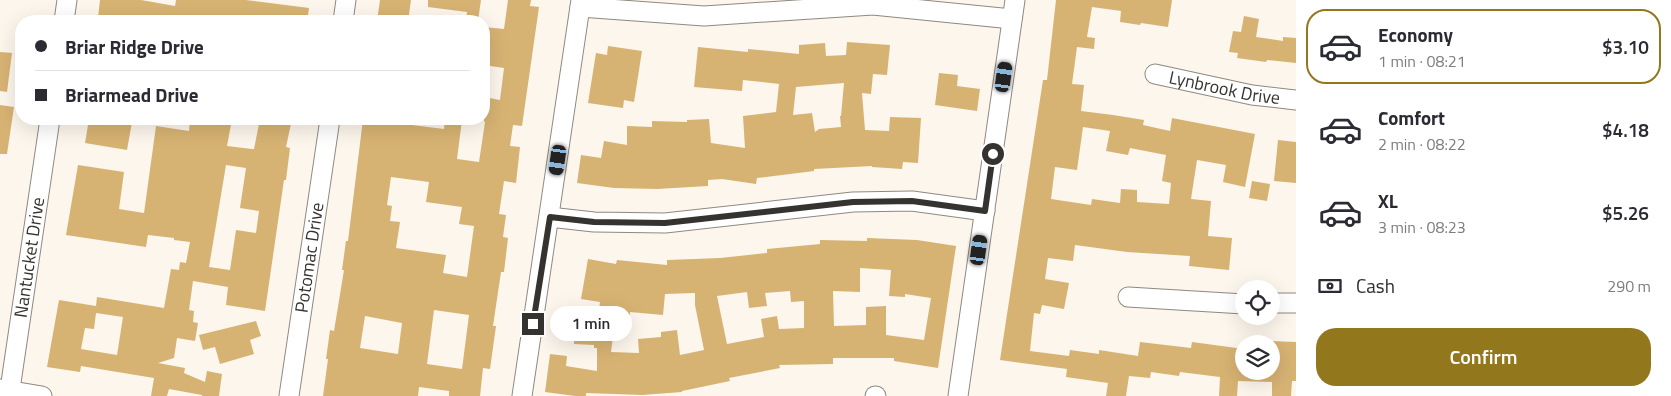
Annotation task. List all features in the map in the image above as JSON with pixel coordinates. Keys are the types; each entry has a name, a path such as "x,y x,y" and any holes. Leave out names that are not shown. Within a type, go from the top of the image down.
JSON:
{"street":[{"path":"65,15 67,0"},
{"path":"344,15 346,0"},
{"path":"958,396 1015,0"},
{"path":"522,396 581,4 704,16 873,5 1012,19"},
{"name":"Lynbrook Drive","path":"1154,74 1243,94 1296,100"},
{"name":"Nantucket Drive","path":"6,392 49,125"},
{"name":"Potomac Drive","path":"290,396 329,125"},
{"path":"550,217 594,222 665,223 853,202 912,201 985,211"},
{"path":"1128,297 1235,303"},
{"path":"1280,303 1296,303"},
{"path":"6,392 42,396"}],"building":[{"path":"100,0 141,0 175,6 176,0 246,0 309,8 308,15 98,15"},
{"path":"380,0 411,0 409,15 378,15"},
{"path":"428,0 481,0 479,15 467,15 467,12 428,7"},
{"path":"508,0 531,0 530,6 539,7 522,126 513,125 510,146 520,147 516,183 504,181 499,214 506,215 503,237 508,238 504,272 501,272 493,326 496,326 490,369 483,368 480,396 449,396 449,391 419,387 418,396 323,396 330,330 334,331 344,270 342,270 346,241 348,241 362,125 412,125 444,129 444,125 461,125 457,159 479,162 485,125 490,125 490,98 500,100 504,68 490,66 490,28 504,29","holes":["391,177 429,182 426,202 462,207 459,224 474,226 467,277 443,273 446,255 396,248 400,222 390,221 392,206 387,205","434,310 469,315 462,369 427,364","365,316 402,323 398,354 360,348"]},
{"path":"1056,0 1172,0 1168,27 1120,22 1121,11 1092,7 1087,37 1095,38 1094,49 1077,47 1072,84 1084,85 1081,111 1144,120 1143,125 1170,131 1172,118 1255,134 1245,187 1223,182 1226,165 1197,160 1191,199 1211,201 1208,236 1232,238 1229,270 1189,266 1190,256 1127,252 1075,245 1073,261 1048,258 1045,279 1069,283 1064,309 1042,305 1040,314 1034,313 1030,351 1069,356 1070,350 1099,354 1099,350 1138,356 1140,342 1191,348 1192,342 1235,348 1235,380 1280,380 1280,341 1296,342 1296,381 1292,381 1291,396 1272,396 1272,382 1238,381 1237,396 1219,396 1220,377 1180,372 1179,376 1151,372 1150,378 1129,376 1126,396 1106,396 1108,383 1066,377 1067,369 1000,360 1043,80 1047,80","holes":["1083,127 1110,131 1106,151 1128,155 1130,148 1166,155 1162,181 1171,183 1169,204 1137,202 1137,190 1121,189 1120,203 1092,199 1091,205 1051,199 1055,167 1077,170"]},
{"path":"1244,16 1259,19 1256,37 1283,41 1283,37 1296,38 1296,63 1267,60 1266,62 1237,58 1238,53 1229,52 1233,31 1241,32"},
{"path":"847,42 890,45 887,75 873,74 871,94 862,93 865,130 889,131 890,117 921,118 918,163 903,162 902,169 872,166 814,169 814,171 757,178 756,184 722,179 708,180 708,186 657,189 614,188 577,183 581,155 601,158 604,141 627,145 627,126 652,127 652,121 687,122 687,120 709,119 711,143 745,148 743,116 776,112 779,84 743,80 742,91 694,87 698,47 748,52 748,49 799,54 799,45 825,43 826,56 846,55","holes":["844,83 841,127 819,129 815,132 812,113 793,115 796,87"]},
{"path":"608,46 642,51 634,102 624,100 623,108 588,103 596,53 607,55"},
{"path":"0,52 12,53 7,92 0,91"},
{"path":"939,73 958,75 957,86 980,89 977,111 935,105"},
{"path":"0,105 14,107 7,154 0,154"},
{"path":"88,125 131,125 127,150 85,143"},
{"path":"190,125 231,125 227,146 254,149 259,125 291,125 286,147 290,148 286,180 284,180 265,311 226,305 228,287 193,281 189,310 194,311 193,322 198,323 195,341 177,338 174,358 158,363 185,368 184,373 205,382 207,371 222,374 219,396 202,396 169,389 167,396 151,396 154,378 81,366 80,372 47,367 59,300 96,306 97,297 164,308 171,269 179,270 180,262 186,263 190,242 174,240 174,238 148,235 146,247 66,235 78,165 124,172 119,209 144,213 156,126 189,131","holes":["226,165 246,168 240,208 259,211 256,233 236,230 230,270 209,267","96,313 123,317 117,355 81,349 85,328 94,329"]},
{"path":"1278,140 1296,142 1296,183 1274,181"},
{"path":"1252,181 1270,184 1267,201 1249,198"},
{"path":"867,238 917,240 956,246 938,368 894,361 894,358 833,358 833,364 779,365 780,368 729,378 730,381 682,392 642,395 586,393 586,396 575,396 545,392 550,354 567,356 566,366 597,371 597,348 594,348 594,345 574,344 575,324 597,326 600,302 581,299 588,259 616,264 617,260 667,265 667,260 720,258 767,253 767,249 820,244 820,240 867,241","holes":["860,268 891,270 889,296 905,297 905,294 931,298 924,340 886,335 886,306 866,307 866,325 834,326 833,291 860,292","790,291 791,302 804,301 804,328 779,329 777,316 761,319 764,337 727,344 717,296 747,292 749,308 767,306 765,293","695,293 695,305 704,350 680,355 677,330 661,332 661,337 638,339 639,353 611,352 616,314 630,315 630,312 663,315 665,294"]},
{"path":"256,321 261,336 250,340 254,354 220,364 215,347 203,350 199,335"}],"route":[{"path":"533,324 550,217 594,222 665,223 853,202 912,201 985,211 993,154"}]}
